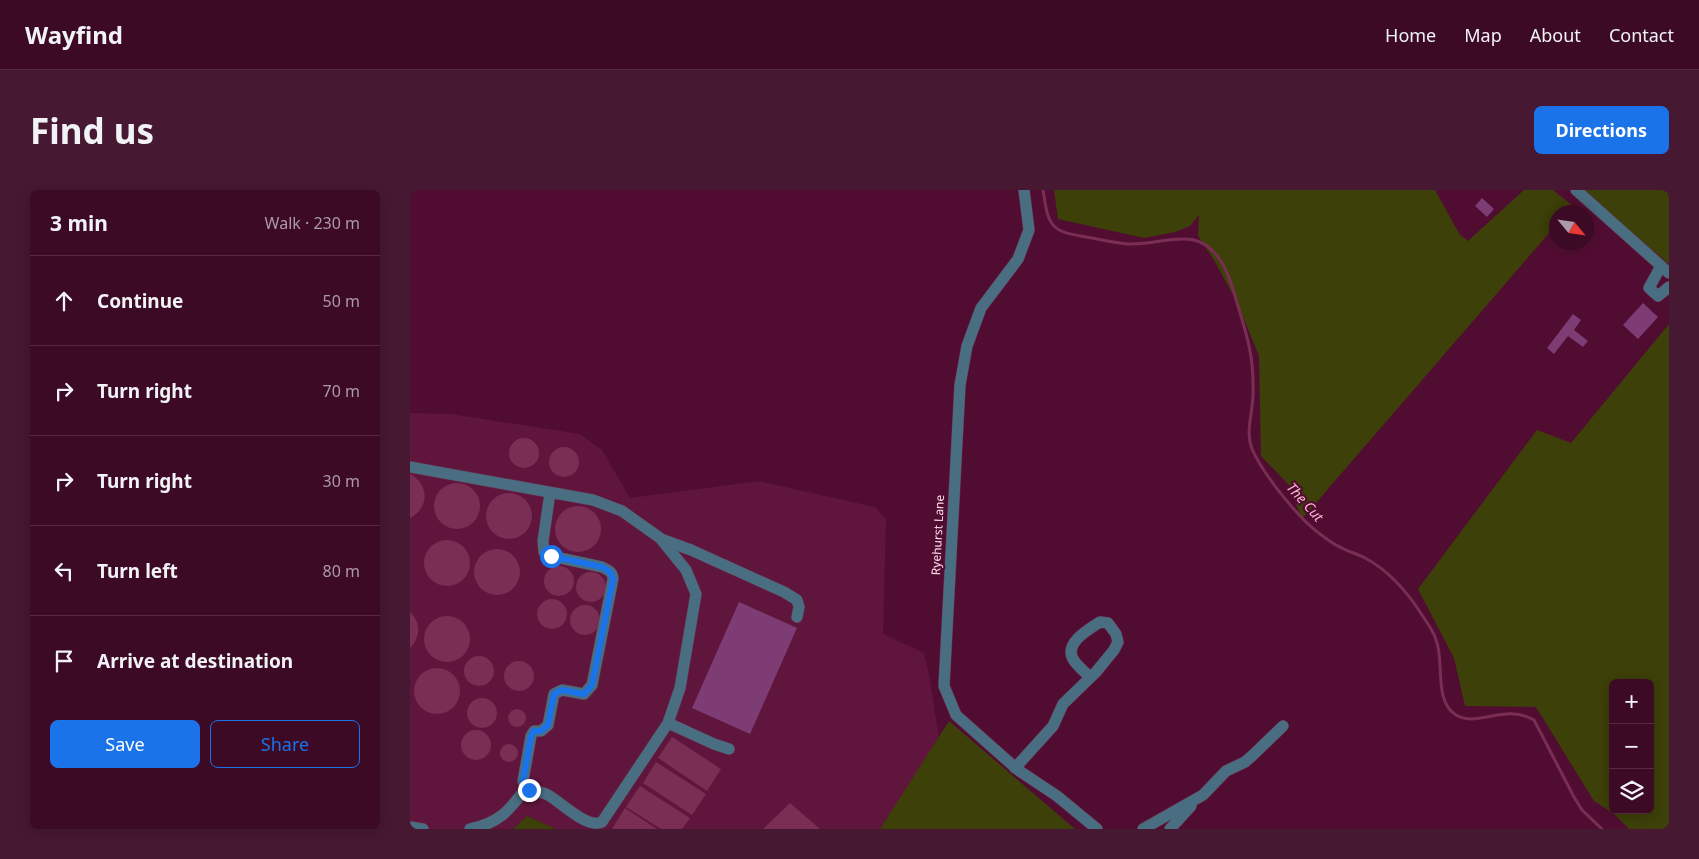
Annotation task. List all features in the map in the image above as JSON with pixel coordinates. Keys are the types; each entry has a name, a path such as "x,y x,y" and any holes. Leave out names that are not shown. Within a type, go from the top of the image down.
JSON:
{"street":[{"name":"Ryehurst Lane","path":"1024,190 1030,230 1018,260 981,308 967,346 960,385 944,686 956,716 1015,768 1057,796 1097,829"},
{"path":"1576,190 1665,270 1649,288 1658,296 1669,287"},
{"path":"410,467 593,500 622,510 660,538 686,570 696,594 680,688 668,723 600,825 591,827 587,826 548,796 526,788 523,781 531,736 534,731 541,731 548,725 554,694 562,690 584,694 592,685 613,579 610,572 602,567 551,556 544,552 543,541 550,493"},
{"path":"660,538 784,592 797,600 800,607 797,617"},
{"path":"1015,768 1053,726 1064,704 1090,677 1108,658 1118,642 1114,630 1108,623 1100,622 1078,638 1074,644 1071,653 1073,659 1090,677"},
{"path":"668,723 729,749"},
{"path":"1170,829 1226,771 1245,762 1254,755 1283,726"},
{"path":"474,829 487,825 502,816 526,788"},
{"path":"1144,829 1198,799"},
{"path":"410,827 422,829"}],"shaded area":[{"path":"1054,190 1435,190 1460,235 1468,241 1524,190 1553,190 1572,205 1549,205 1549,233 1302,519 1288,484 1261,456 1259,356 1237,302 1214,260 1198,236 1199,215 1190,226 1175,232 1144,238 1058,219"},
{"path":"1581,190 1669,190 1669,264"},
{"path":"1669,324 1669,829 1629,829 1614,814 1654,814 1654,679 1609,679 1609,810 1594,801 1536,707 1465,706 1454,658 1418,589 1537,430 1571,443"},
{"path":"410,413 451,414 580,434 602,450 630,498 759,481 875,507 886,519 883,634 924,653 939,738 880,829 556,829 527,816 513,829 410,829"},
{"path":"524,438 534,443 539,453 534,463 524,468 514,463 509,453 514,443"},
{"path":"564,447 570,448 578,456 578,468 570,476 564,477 558,476 550,468 549,462 550,456 558,448"},
{"path":"410,474 421,484 425,496 424,502 417,514 410,518"},
{"path":"453,483 461,483 470,487 476,493 480,506 476,519 470,525 461,529 453,529 444,525 438,519 434,510 434,502 438,493 444,487"},
{"path":"505,493 513,493 522,497 528,503 532,516 528,529 522,535 513,539 505,539 496,535 490,529 486,520 486,512 490,503 496,497"},
{"path":"574,506 582,506 591,510 597,516 601,529 597,542 591,548 582,552 574,552 565,548 559,542 555,533 555,525 559,516 565,510"},
{"path":"443,540 451,540 460,544 466,550 470,563 466,576 460,582 451,586 443,586 434,582 428,576 424,567 424,559 428,550 434,544"},
{"path":"493,549 501,549 510,553 516,559 520,572 516,585 510,591 501,595 493,595 484,591 478,585 474,576 474,568 478,559 484,553"},
{"path":"559,566 565,567 573,575 573,587 565,595 559,596 553,595 545,587 544,581 545,575 553,567"},
{"path":"591,572 597,573 605,581 605,593 597,601 591,602 585,601 577,593 576,587 577,581 585,573"},
{"path":"552,599 562,604 567,614 562,624 552,629 542,624 537,614 542,604"},
{"path":"585,605 591,606 599,614 599,626 591,634 585,635 579,634 571,626 570,620 571,614 579,606"},
{"path":"410,612 418,625 418,634 410,648"},
{"path":"443,616 451,616 460,620 466,626 470,639 466,652 460,658 451,662 443,662 434,658 428,652 424,643 424,635 428,626 434,620"},
{"path":"479,656 485,657 493,665 493,677 485,685 479,686 473,685 465,677 464,671 465,665 473,657"},
{"path":"519,661 525,662 533,670 533,682 525,690 519,691 513,690 505,682 504,676 505,670 513,662"},
{"path":"433,668 441,668 450,672 456,678 460,691 456,704 450,710 441,714 433,714 424,710 418,704 414,695 414,687 418,678 424,672"},
{"path":"482,698 488,699 496,707 496,719 488,727 482,728 476,727 468,719 467,713 468,707 476,699"},
{"path":"517,709 523,712 526,718 523,724 517,727 511,724 508,718 511,712"},
{"path":"949,721 1075,829 880,829"},
{"path":"476,730 482,731 490,739 490,751 482,759 476,760 470,759 462,751 461,745 462,739 470,731"},
{"path":"672,737 721,769 707,791 658,758"},
{"path":"509,744 515,747 518,753 515,759 509,762 503,759 500,753 503,747"},
{"path":"656,762 706,794 692,815 643,783"},
{"path":"640,786 690,818 682,829 661,829 626,807"},
{"path":"790,803 820,829 763,829"},
{"path":"625,808 657,829 612,829"},
{"path":"527,816 556,829 513,829"}],"building":[{"path":"1482,198 1494,209 1487,217 1475,206"},
{"path":"1643,303 1658,317 1638,339 1623,325"},
{"path":"1573,314 1581,320 1574,330 1588,341 1583,347 1568,336 1554,354 1547,348"},
{"path":"739,602 797,628 750,734 692,708"}],"waterway":[{"name":"The Cut","path":"1043,190 1046,209 1051,223 1057,229 1065,232 1128,244 1190,239 1200,242 1211,249 1220,260 1228,276 1247,338 1253,381 1249,435 1252,449 1264,471 1292,507 1311,527 1336,545 1383,569 1412,600 1435,637 1442,691 1449,709 1456,715 1464,718 1473,719 1513,714 1523,715 1534,720 1582,810 1602,829"}],"route":[{"path":"529,790 523,781 531,736 534,731 544,730 548,725 554,694 562,690 584,694 590,689 594,680 613,579 613,575 607,569 600,566 551,556"}]}
